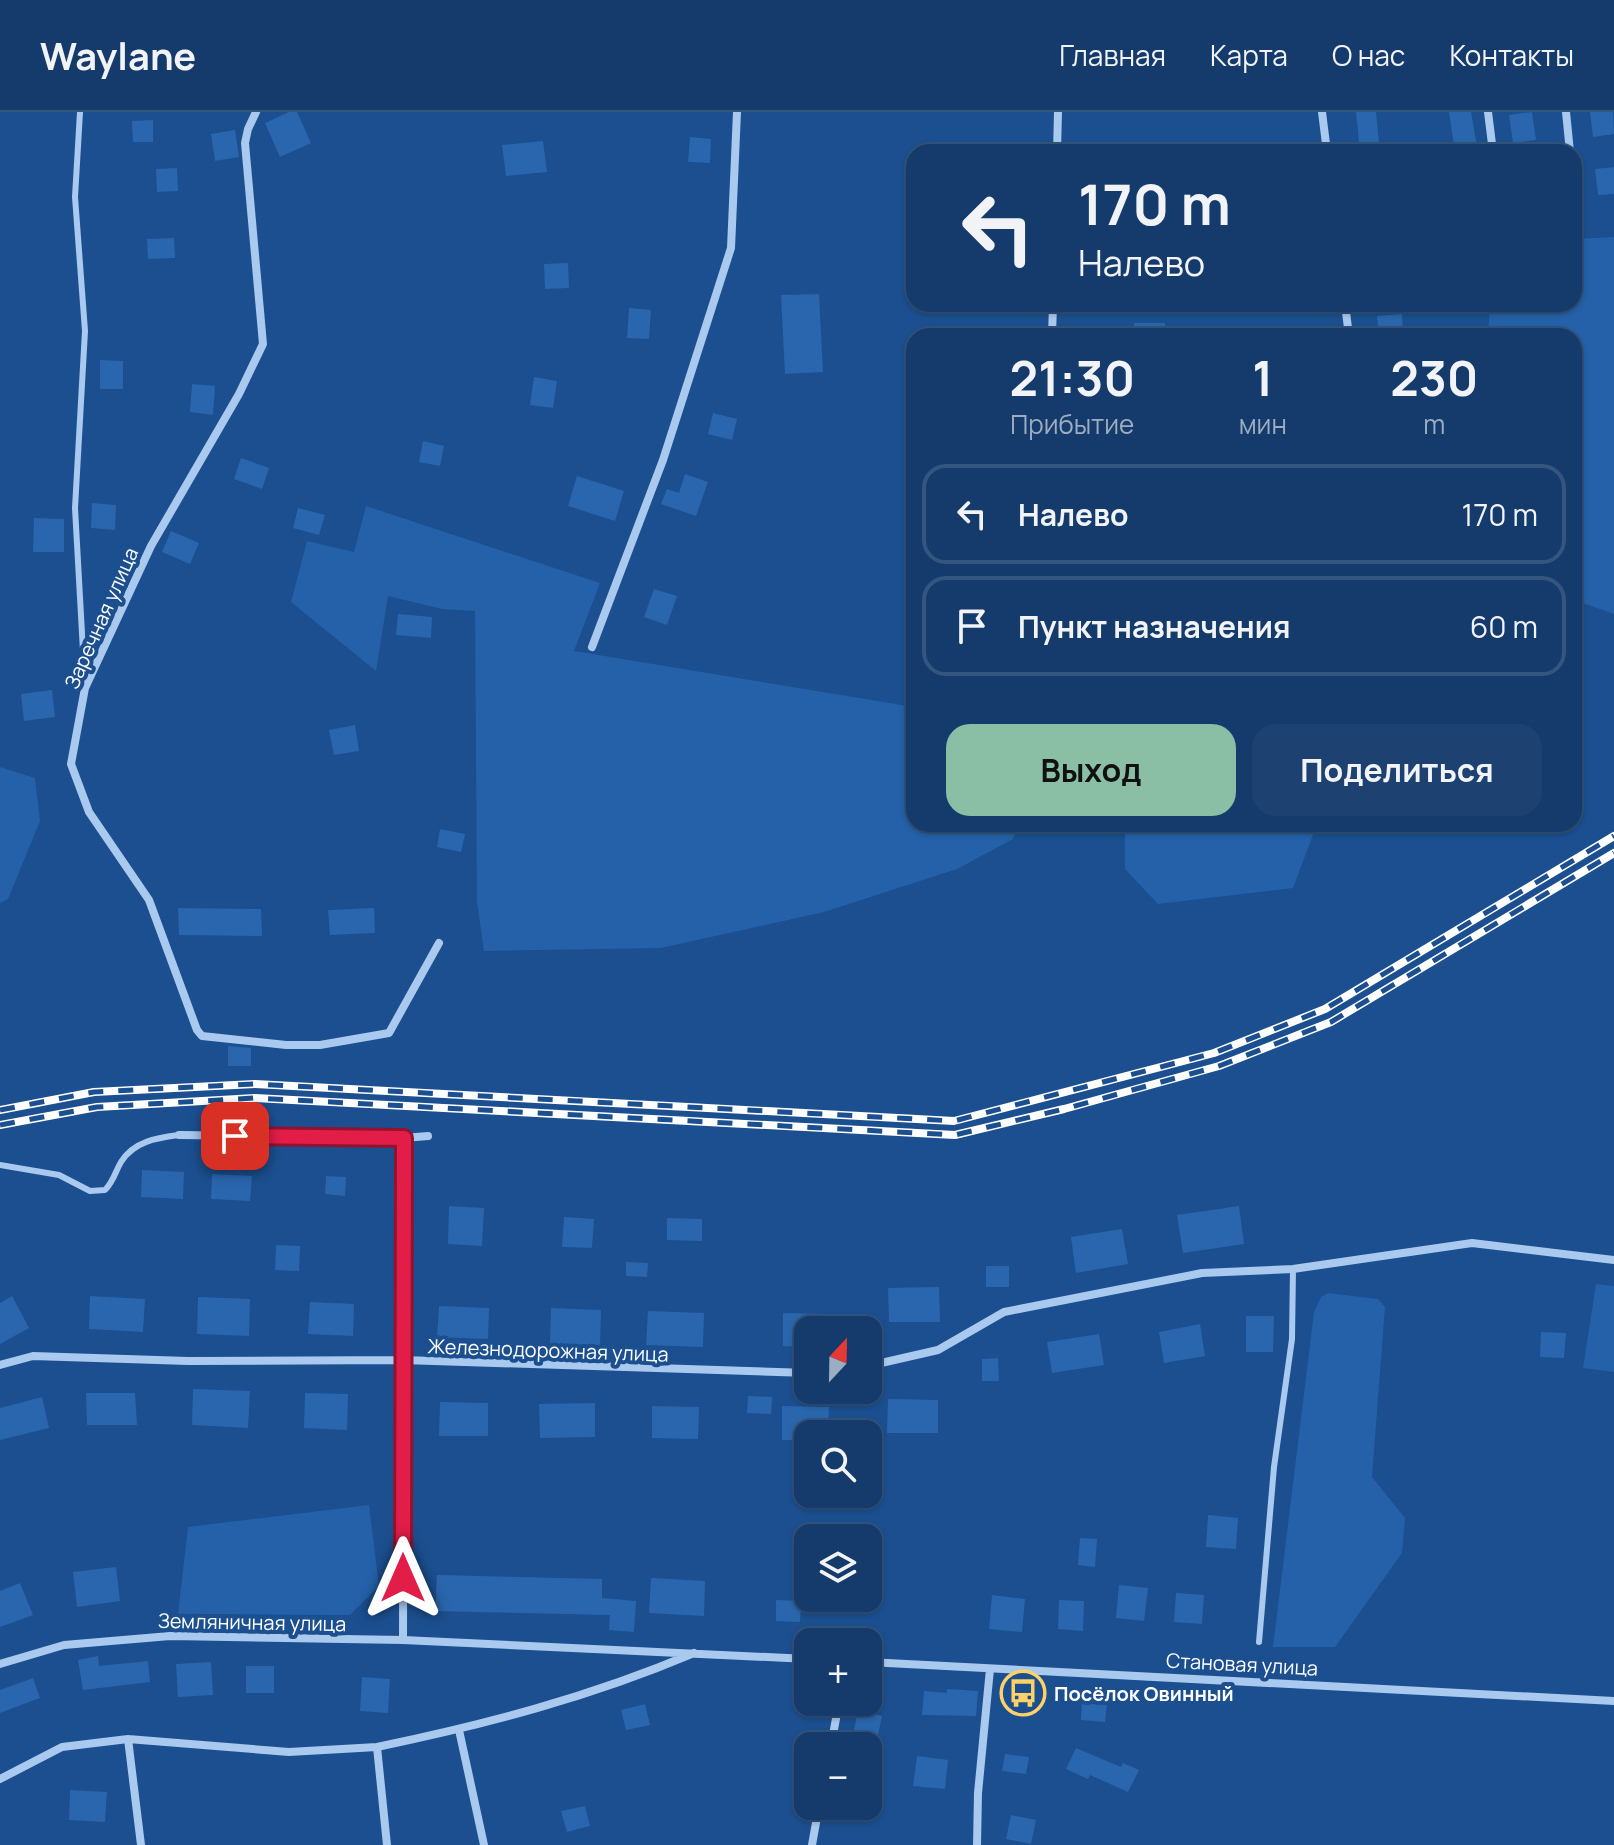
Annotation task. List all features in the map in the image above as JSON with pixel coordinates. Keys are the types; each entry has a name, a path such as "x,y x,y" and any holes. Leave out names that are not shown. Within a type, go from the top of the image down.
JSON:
{"street":[{"name":"Заречная улица","path":"256,112 245,143 263,344 239,394 151,546 85,688 71,764 89,812 149,900 197,1030 202,1036 297,1045 389,1033 439,943"},
{"path":"592,647 663,460 731,248 737,112"},
{"path":"1057,144 1058,112"},
{"path":"1322,112 1326,144"},
{"path":"1488,112 1492,144"},
{"path":"1566,112 1569,144"},
{"path":"179,1135 428,1136"},
{"path":"403,1640 404,1138"},
{"path":"882,1363 938,1350 1004,1312 1202,1273 1293,1269 1472,1243 1614,1260"},
{"name":"Железнодорожная улица","path":"0,1365 33,1356 188,1361 403,1360 794,1373"},
{"name":"Земляничная улица","path":"0,1664 64,1645 101,1639 170,1636 403,1640 698,1652"},
{"path":"0,1779 62,1747 128,1739 289,1752 377,1747 459,1730 620,1684 698,1652 794,1658"},
{"name":"Становая улица","path":"882,1663 1614,1701"},
{"path":"977,1845 978,1793 990,1669"},
{"path":"459,1730 484,1845"},
{"path":"128,1739 141,1845"},
{"path":"377,1747 387,1845"},
{"path":"812,1845 816,1820"}],"lane":[{"path":"80,112 75,197 85,331 75,508 85,688"},
{"path":"0,1165 59,1175 90,1191 105,1190 132,1149 157,1136 179,1135"},
{"path":"1259,1642 1274,1467 1292,1339 1293,1269"}],"shaded area":[{"path":"1614,237 1614,614 1582,603 1582,328 1488,328 1490,312 1582,312 1582,239"},
{"path":"366,506 600,583 574,651 906,706 906,832 1015,832 1013,839 957,869 824,912 661,948 484,951 477,902 475,611 442,609 388,596 376,671 291,602 307,541 354,552"},
{"path":"0,767 35,778 40,821 8,899 0,903"},
{"path":"1125,832 1314,832 1293,888 1158,904 1125,869"},
{"path":"1596,1284 1614,1286 1614,1372 1583,1368"},
{"path":"1328,1293 1378,1299 1385,1307 1372,1477 1405,1518 1402,1553 1335,1647 1273,1647 1314,1312 1321,1297"},
{"path":"369,1505 379,1586 350,1615 178,1614 188,1527"}],"building":[{"path":"289,112 297,112 311,143 280,157 265,123"},
{"path":"1356,112 1376,112 1379,144 1359,144"},
{"path":"1449,112 1471,112 1477,144 1454,144"},
{"path":"1532,112 1536,140 1513,143 1509,115"},
{"path":"1590,112 1613,112 1614,134 1593,137"},
{"path":"153,120 153,142 133,142 132,121"},
{"path":"235,130 239,157 215,161 211,134"},
{"path":"690,137 711,139 710,163 688,162"},
{"path":"543,141 547,172 506,176 502,145"},
{"path":"1614,167 1614,194 1598,195 1595,169"},
{"path":"177,168 178,191 157,192 156,169"},
{"path":"174,238 175,258 148,259 147,239"},
{"path":"568,263 569,288 545,289 544,264"},
{"path":"819,294 823,372 785,374 781,295"},
{"path":"629,308 651,310 649,339 627,338"},
{"path":"1402,314 1403,328 1378,328 1377,316"},
{"path":"1134,323 1165,323 1165,328 1134,328"},
{"path":"100,360 123,361 123,389 100,389"},
{"path":"534,377 557,381 553,408 530,405"},
{"path":"192,384 215,386 213,415 190,412"},
{"path":"713,413 737,419 732,440 708,434"},
{"path":"423,441 444,446 440,466 419,462"},
{"path":"241,458 269,468 262,489 234,479"},
{"path":"685,474 708,482 696,516 661,504 667,489 679,493"},
{"path":"577,476 624,491 615,521 568,506"},
{"path":"92,503 116,505 115,530 91,528"},
{"path":"298,508 325,515 319,535 293,528"},
{"path":"34,518 64,519 64,552 33,552"},
{"path":"171,531 199,543 190,564 162,552"},
{"path":"654,589 677,596 667,625 644,617"},
{"path":"398,614 432,617 431,638 396,635"},
{"path":"52,690 55,717 24,721 21,694"},
{"path":"355,725 359,751 334,755 329,730"},
{"path":"440,829 465,834 461,852 437,847"},
{"path":"178,908 261,909 262,936 179,935"},
{"path":"374,908 375,933 330,935 328,910"},
{"path":"228,1046 251,1048 251,1066 228,1066"},
{"path":"142,1170 184,1172 183,1199 141,1197"},
{"path":"212,1174 252,1176 250,1201 211,1199"},
{"path":"326,1176 346,1177 345,1196 325,1194"},
{"path":"449,1206 484,1208 482,1246 448,1244"},
{"path":"1239,1206 1244,1244 1183,1253 1177,1215"},
{"path":"564,1217 594,1219 592,1248 562,1247"},
{"path":"667,1218 702,1219 702,1241 667,1240"},
{"path":"1122,1229 1128,1264 1076,1273 1071,1237"},
{"path":"276,1245 300,1246 299,1271 275,1270"},
{"path":"626,1262 648,1263 647,1277 626,1276"},
{"path":"986,1266 1009,1266 1009,1287 986,1287"},
{"path":"939,1287 940,1322 889,1322 888,1288"},
{"path":"12,1296 29,1328 0,1344 0,1303"},
{"path":"90,1296 145,1299 143,1332 89,1329"},
{"path":"198,1297 250,1299 249,1336 197,1334"},
{"path":"310,1302 354,1304 353,1336 308,1334"},
{"path":"439,1306 489,1308 488,1339 437,1337"},
{"path":"551,1308 601,1310 600,1345 550,1344"},
{"path":"648,1311 704,1313 703,1347 646,1345"},
{"path":"783,1313 828,1314 794,1316 794,1346 783,1346"},
{"path":"1246,1316 1274,1316 1273,1352 1246,1352"},
{"path":"1200,1324 1205,1356 1164,1363 1159,1332"},
{"path":"1541,1332 1566,1333 1564,1358 1540,1357"},
{"path":"1099,1334 1104,1365 1052,1373 1047,1342"},
{"path":"998,1358 999,1381 982,1381 982,1359"},
{"path":"193,1389 250,1391 248,1428 192,1425"},
{"path":"86,1393 135,1393 137,1425 87,1425"},
{"path":"305,1393 348,1394 347,1430 304,1428"},
{"path":"748,1396 772,1397 771,1414 747,1413"},
{"path":"42,1397 49,1428 0,1440 0,1408"},
{"path":"888,1399 938,1400 938,1433 887,1433"},
{"path":"440,1402 488,1403 488,1436 439,1436"},
{"path":"595,1403 595,1437 540,1438 539,1404"},
{"path":"652,1406 699,1407 698,1439 652,1438"},
{"path":"782,1406 829,1407 829,1420 794,1420 794,1440 782,1440"},
{"path":"1208,1515 1238,1518 1236,1549 1206,1547"},
{"path":"1080,1538 1097,1539 1095,1567 1078,1565"},
{"path":"116,1567 120,1601 77,1607 73,1572"},
{"path":"437,1575 602,1579 602,1598 636,1601 634,1632 609,1630 610,1615 435,1611"},
{"path":"651,1578 705,1581 704,1616 649,1613"},
{"path":"20,1583 33,1615 0,1627 0,1591"},
{"path":"1119,1585 1148,1588 1144,1621 1116,1618"},
{"path":"1176,1593 1204,1595 1202,1624 1174,1622"},
{"path":"992,1595 1025,1599 1022,1632 989,1629"},
{"path":"776,1600 794,1601 794,1612 800,1612 800,1622 776,1621"},
{"path":"1059,1600 1084,1601 1083,1631 1058,1629"},
{"path":"98,1656 99,1666 148,1661 150,1682 83,1690 78,1660"},
{"path":"211,1662 213,1695 178,1697 176,1664"},
{"path":"246,1666 274,1666 274,1693 246,1693"},
{"path":"362,1677 390,1679 388,1713 360,1711"},
{"path":"33,1678 40,1698 0,1713 0,1690"},
{"path":"947,1689 978,1691 976,1716 922,1715 924,1691 947,1693"},
{"path":"1082,1703 1107,1705 1105,1722 1081,1720"},
{"path":"645,1704 650,1725 626,1730 621,1710"},
{"path":"857,1716 882,1716 879,1732 854,1732"},
{"path":"1076,1748 1121,1767 1123,1763 1139,1770 1128,1792 1090,1775 1088,1779 1066,1769"},
{"path":"1005,1754 1029,1757 1026,1774 1002,1771"},
{"path":"917,1756 948,1760 945,1789 913,1786"},
{"path":"70,1790 107,1792 105,1822 69,1820"},
{"path":"585,1806 590,1826 567,1832 561,1811"},
{"path":"1011,1815 1036,1820 1031,1844 1006,1839"}],"railway":[{"path":"0,1110 94,1092 255,1084 954,1121 1214,1053 1325,1009 1614,836"},
{"path":"0,1125 97,1107 255,1098 955,1135 1064,1109 1219,1066 1331,1022 1614,853"}],"place":[{"name":"Посёлок Овинный","path":"1023,1693"}],"route":[{"path":"235,1136 404,1138 403,1578"}]}
